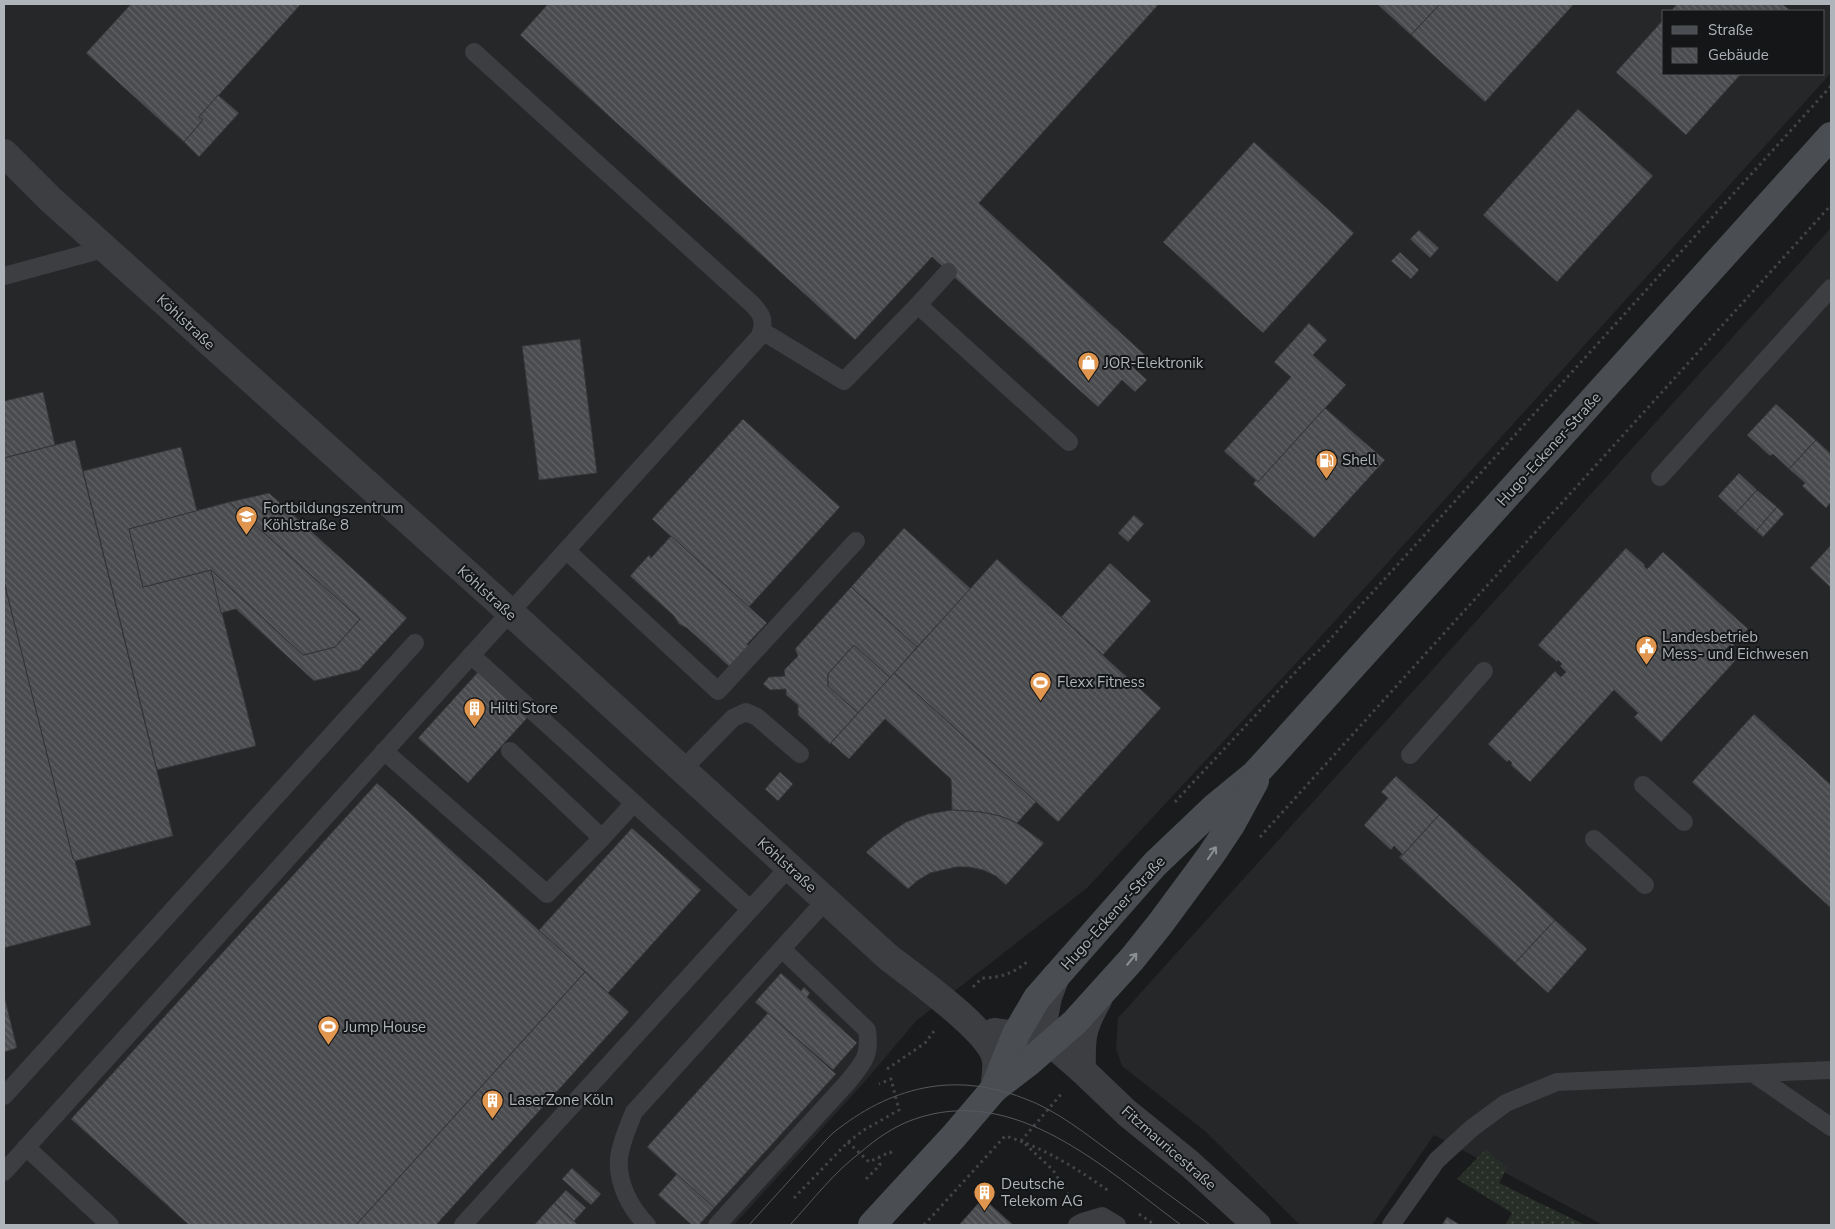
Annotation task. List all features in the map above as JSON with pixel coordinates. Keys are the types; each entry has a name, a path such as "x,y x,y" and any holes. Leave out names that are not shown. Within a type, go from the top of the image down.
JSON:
{"main road":[{"name":"Hugo-Eckener-Straße","path":"994,1089 1034,1038 1037,998 1056,976 1155,864 1210,811 1255,774 1831,136"},
{"name":"Hugo-Eckener-Straße","path":"872,1225 954,1136 1034,1038 1102,993 1160,924 1211,855 1266,762"}],"street":[{"name":"Köhlstraße","path":"4,154 50,199 257,387 510,612 788,867 888,957 974,1028 989,1044 996,1060 994,1089"},
{"path":"974,1028 1034,1038 1044,1018 1048,997 1056,976"},
{"path":"1082,1070 1081,1043 1086,1021 1102,993"},
{"path":"974,1028 997,1023 1020,1013 1037,998"},
{"name":"Fitzmauricestraße","path":"1034,1038 1082,1070 1127,1113 1190,1164 1257,1225"},
{"name":"Fitzmauricestraße","path":"994,1089 1043,1063 1064,1062 1082,1070"}],"lane":[{"path":"4,1172 760,336 763,322 761,314 752,304 474,52"},
{"path":"4,276 106,248"},
{"path":"762,330 844,381 948,272"},
{"path":"1660,477 1831,288"},
{"path":"918,305 1070,442"},
{"path":"567,551 718,691 856,541"},
{"path":"4,1096 414,643"},
{"path":"471,655 750,909"},
{"path":"1410,755 1484,671"},
{"path":"682,770 733,718 746,712 757,718 800,754"},
{"path":"510,751 602,838"},
{"path":"384,752 547,894 634,804"},
{"path":"1643,785 1684,822"},
{"path":"1594,839 1645,885"},
{"path":"463,1225 788,867"},
{"path":"647,1225 623,1191 619,1158 626,1131 634,1112 783,950 826,900"},
{"path":"717,1225 846,1084 864,1062 869,1046 867,1030 783,950"},
{"path":"1391,1225 1437,1160 1472,1128 1506,1103 1557,1082 1831,1070"},
{"path":"1754,1074 1831,1127"},
{"path":"26,1147 110,1225"},
{"path":"1079,1224 1102,1216 1117,1225"}],"path":[{"path":"1173,803 1303,664 1324,647 1831,86"},
{"path":"1259,837 1831,205"},
{"path":"881,1073 925,1043 982,978 997,978 1010,974 1032,957"},
{"path":"1021,1141 1082,1070"},
{"path":"794,1198 848,1142 864,1130 899,1110 891,1079 877,1084 874,1078"},
{"path":"924,1225 1005,1136 1021,1141 1083,1172 1115,1196"},
{"path":"1021,1141 1053,1170 1069,1196 1079,1224"},
{"path":"866,1179 880,1165 879,1158"},
{"path":"1139,1214 1155,1225"}],"shaded area":[{"path":"4,4 1831,4 1831,73 1313,645 1087,888 916,1021 867,1079 734,1225 4,1225"},
{"path":"1831,228 1831,1225 1603,1225 1434,1135 1372,1225 1300,1225 1205,1131 1122,1066 1116,1049 1118,1018"},
{"path":"1486,1149 1507,1168 1499,1183 1585,1225 1505,1225 1512,1213 1457,1179"}],"building":[{"path":"131,4 301,4 199,117 203,120 184,142 86,53"},
{"path":"548,4 1159,4 979,203 1145,355 1133,367 1147,380 1135,392 1122,380 1098,407 932,257 855,340 520,35"},
{"path":"1377,4 1440,4 1411,35"},
{"path":"1440,4 1574,4 1485,102 1411,35"},
{"path":"1677,4 1782,4 1790,10 1672,10"},
{"path":"1662,21 1662,75 1740,75 1686,135 1616,72"},
{"path":"218,95 239,113 199,157 184,142 203,120 199,117"},
{"path":"1578,109 1653,176 1557,282 1483,215"},
{"path":"1254,142 1354,233 1263,333 1163,242"},
{"path":"1419,230 1439,248 1430,258 1410,239"},
{"path":"1400,252 1419,270 1411,279 1391,261"},
{"path":"1309,323 1327,340 1313,355 1346,385 1258,482 1224,451 1291,377 1274,362"},
{"path":"580,339 597,473 539,480 522,346"},
{"path":"43,392 55,445 4,458 4,401"},
{"path":"1776,404 1816,440 1789,469 1773,454 1770,456 1747,435"},
{"path":"1325,408 1385,460 1314,538 1253,484 1256,480 1258,482"},
{"path":"743,419 840,507 749,607 652,519"},
{"path":"75,440 173,836 75,861 4,582 4,458"},
{"path":"1816,440 1831,454 1831,502 1826,508 1802,486 1805,483 1789,469"},
{"path":"181,447 197,511 129,529 143,587 211,570 256,746 157,770 83,471"},
{"path":"1739,473 1757,490 1736,513 1718,496"},
{"path":"1757,490 1777,507 1756,531 1736,513"},
{"path":"269,493 407,618 359,670 314,681 236,609 221,613 211,570 303,655 335,647 360,619 229,502"},
{"path":"229,502 360,619 335,647 303,655 211,570 143,587 129,529"},
{"path":"1777,507 1784,514 1763,537 1756,531"},
{"path":"1134,515 1144,524 1128,542 1118,533"},
{"path":"904,528 971,589 917,647 851,587"},
{"path":"671,536 767,623 747,644 750,647 731,668 687,628 679,624 674,616 630,576 649,555 651,558"},
{"path":"1831,545 1831,588 1810,568"},
{"name":"Landesbetrieb Mess- und Eichwesen","path":"1626,548 1647,569 1663,552 1748,629 1732,647 1730,645 1724,651 1735,661 1661,742 1634,717 1638,713 1614,690 1530,782 1511,765 1512,763 1509,760 1507,762 1488,744 1555,671 1561,677 1566,672 1560,666 1562,664 1558,660 1557,662 1538,645"},
{"path":"997,559 1161,708 1058,822 894,673"},
{"path":"1110,563 1151,601 1103,655 1061,617"},
{"path":"4,582 91,925 4,948"},
{"path":"851,587 917,647 890,678 854,645 828,674 828,686 858,713 830,744 798,715 798,705 786,695 786,689 770,690 763,684 769,677 785,676 784,670 798,656 795,649"},
{"path":"854,645 890,678 858,713 828,686 828,674"},
{"name":"Hilti Store","path":"479,671 529,716 468,783 418,738"},
{"path":"894,673 1036,802 1017,823 1000,816 981,812 952,810 951,779 885,719 849,759 831,743"},
{"path":"1754,714 1831,785 1831,908 1692,782"},
{"path":"780,772 793,784 778,801 765,789"},
{"path":"1396,776 1439,815 1400,858 1402,854 1394,846 1391,850 1364,825 1388,798 1381,792"},
{"name":"Jump House","path":"377,783 585,972 356,1225 189,1225 71,1119"},
{"path":"952,810 981,812 1000,816 1017,823 1044,843 1006,885 996,876 983,870 956,867 930,873 908,889 866,852 883,837 906,822 928,814"},
{"path":"1439,815 1555,920 1515,963 1400,858"},
{"path":"632,828 701,890 608,993 539,930"},
{"path":"1555,920 1587,949 1548,993 1515,963"},
{"name":"LaserZone Köln","path":"585,972 629,1012 436,1225 356,1225"},
{"path":"781,973 801,991 804,987 810,993 807,997 857,1043 833,1070 755,1002"},
{"path":"4,995 17,1048 4,1052"},
{"path":"768,1013 836,1074 714,1208 647,1147"},
{"path":"572,1168 601,1194 591,1205 562,1179"},
{"path":"677,1174 714,1208 699,1225 692,1225 658,1195"},
{"path":"566,1190 586,1208 574,1221 554,1203"},
{"name":"Deutsche Telekom AG","path":"983,1198 1013,1225 959,1225"},
{"path":"554,1203 574,1221 578,1225 534,1225"},
{"path":"1447,1217 1460,1225 1442,1225"}],"tram line":[{"path":"749,1225 830,1136 855,1117 877,1104 900,1095 923,1088 947,1085 997,1090 1023,1098 1048,1109 1083,1132 1210,1225"},
{"path":"790,1225 842,1168 879,1138 912,1120 950,1111 987,1112 1022,1122 1057,1137 1090,1157 1181,1225"}],"place":[{"name":"JOR-Elektronik","path":"1088,382"},
{"name":"Shell","path":"1326,479"},
{"name":"Fortbildungszentrum Köhlstraße 8","path":"247,536"},
{"name":"Landesbetrieb Mess- und Eichwesen","path":"1646,665"},
{"name":"Flexx Fitness","path":"1041,701"},
{"name":"Hilti Store","path":"474,727"},
{"name":"Jump House","path":"328,1046"},
{"name":"LaserZone Köln","path":"493,1119"},
{"name":"Deutsche Telekom AG","path":"985,1212"}]}
